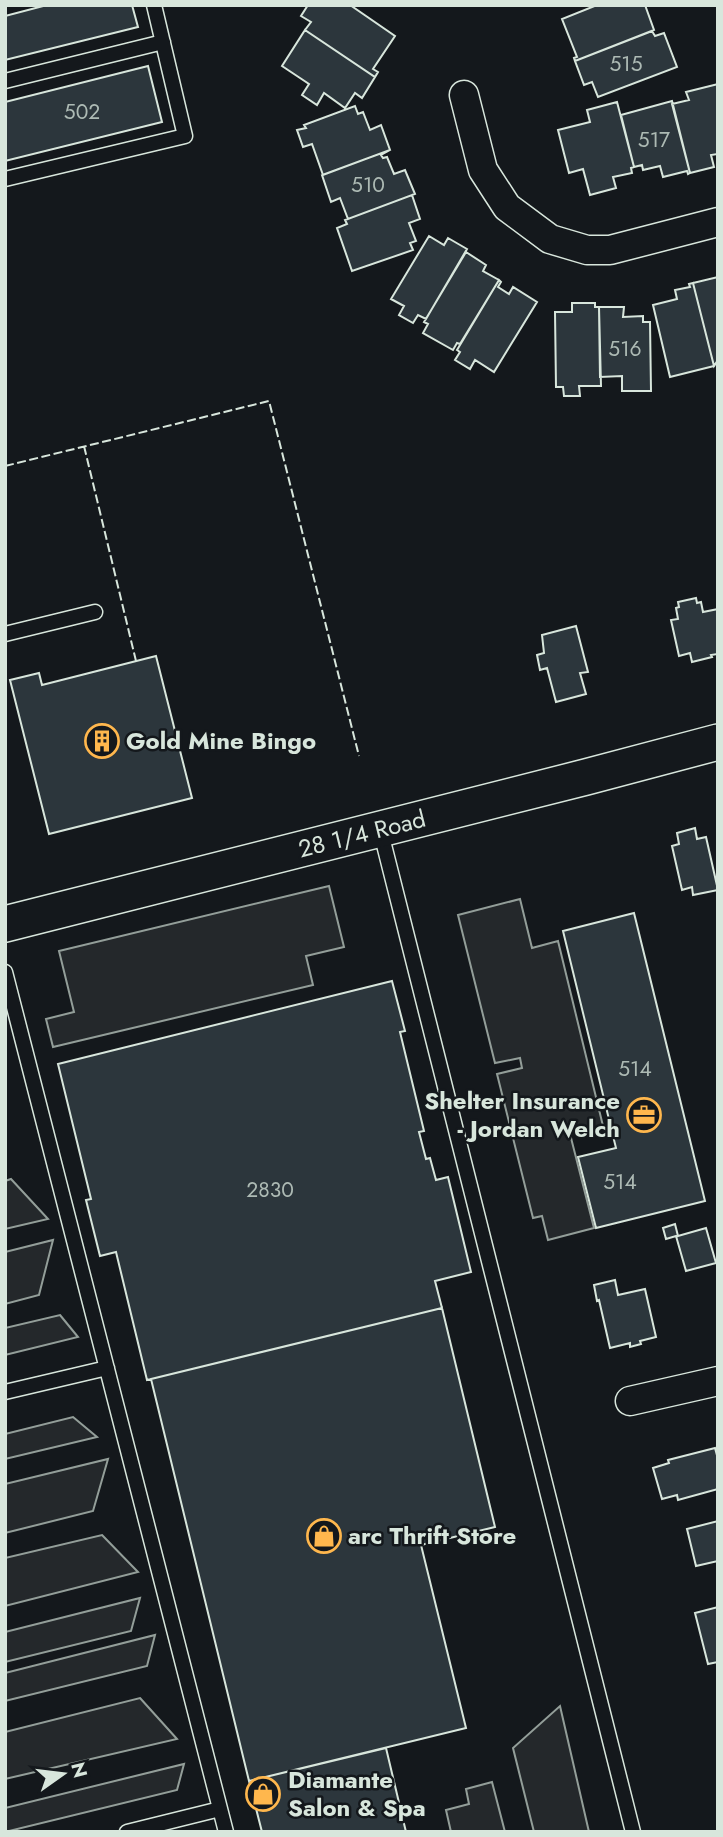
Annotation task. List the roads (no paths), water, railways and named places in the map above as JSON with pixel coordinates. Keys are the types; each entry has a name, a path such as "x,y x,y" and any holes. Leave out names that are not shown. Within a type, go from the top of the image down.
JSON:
{"street":[{"path":"464,95 483,170 507,207 550,239 587,250 610,250 718,222"},
{"name":"28 1/4 Road","path":"5,924 718,742"},
{"path":"630,1401 718,1381"}],"lane":[{"path":"5,179 186,136 154,5"},
{"path":"5,81 163,42"},
{"path":"5,634 95,612"},
{"path":"380,829 633,1832"},
{"path":"5,972 226,1832"},
{"path":"5,1392 107,1368"},
{"path":"127,1832 220,1809"}],"place":[{"name":"Gold Mine Bingo","path":"102,741"},
{"name":"Shelter Insurance - Jordan Welch","path":"644,1115"},
{"name":"arc Thrift Store","path":"324,1536"},
{"name":"Diamante Salon & Spa","path":"263,1794"}]}
